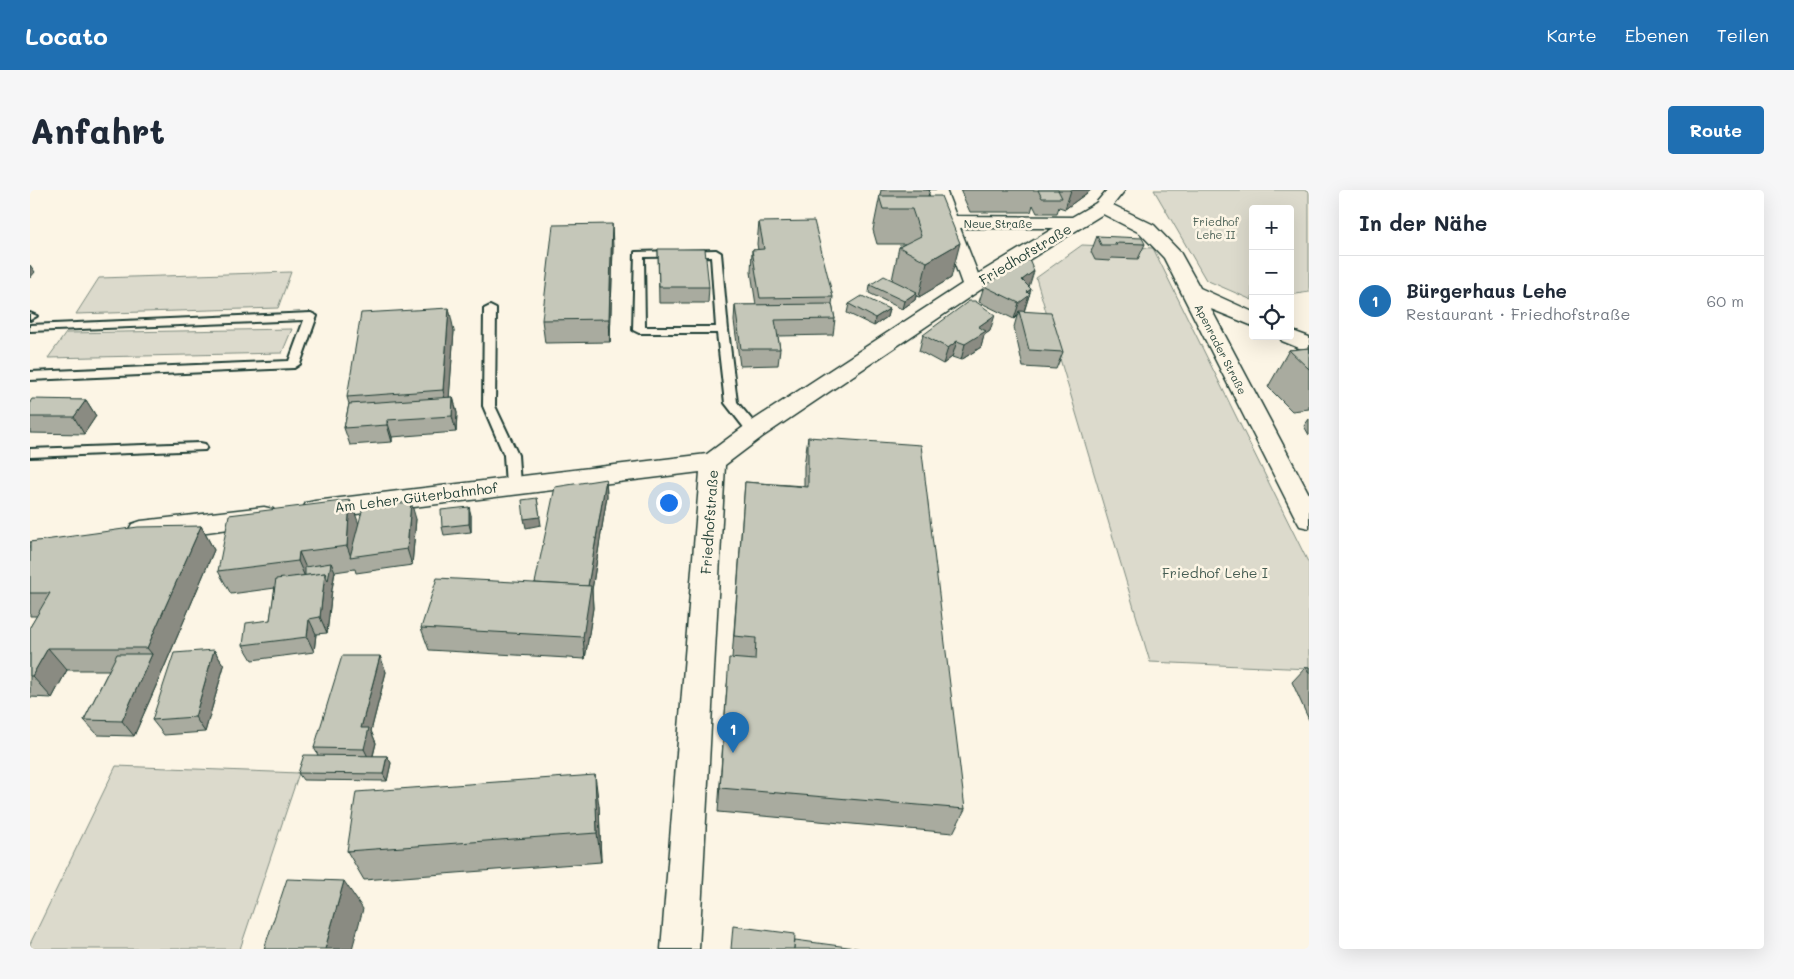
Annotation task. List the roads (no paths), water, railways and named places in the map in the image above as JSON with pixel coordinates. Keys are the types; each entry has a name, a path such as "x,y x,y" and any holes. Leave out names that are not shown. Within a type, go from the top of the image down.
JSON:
{"street":[{"name":"Neue Straße","path":"937,190 973,286"},
{"name":"Friedhofstraße","path":"680,949 713,462 754,431 973,286 1076,223 1109,198"},
{"name":"Apenrader Straße","path":"1109,198 1148,229 1173,256 1309,519"},
{"name":"Neue Straße","path":"949,222 1076,223"},
{"path":"1191,292 1249,318"},
{"path":"1294,338 1309,345"},
{"name":"Am Leher Güterbahnhof","path":"119,534 713,462"}],"lane":[{"path":"722,330 639,330 639,254 716,253 722,330 732,403 754,431"},
{"path":"490,309 490,406 511,455 513,485"},
{"path":"30,328 311,316 294,364 30,376"},
{"path":"30,453 200,447"}],"place":[{"name":"Bürgerhaus Lehe","path":"733,753"}],"park label":[{"name":"Friedhof Lehe II","path":"1216,227"},
{"name":"Friedhof Lehe I","path":"1215,572"}]}
